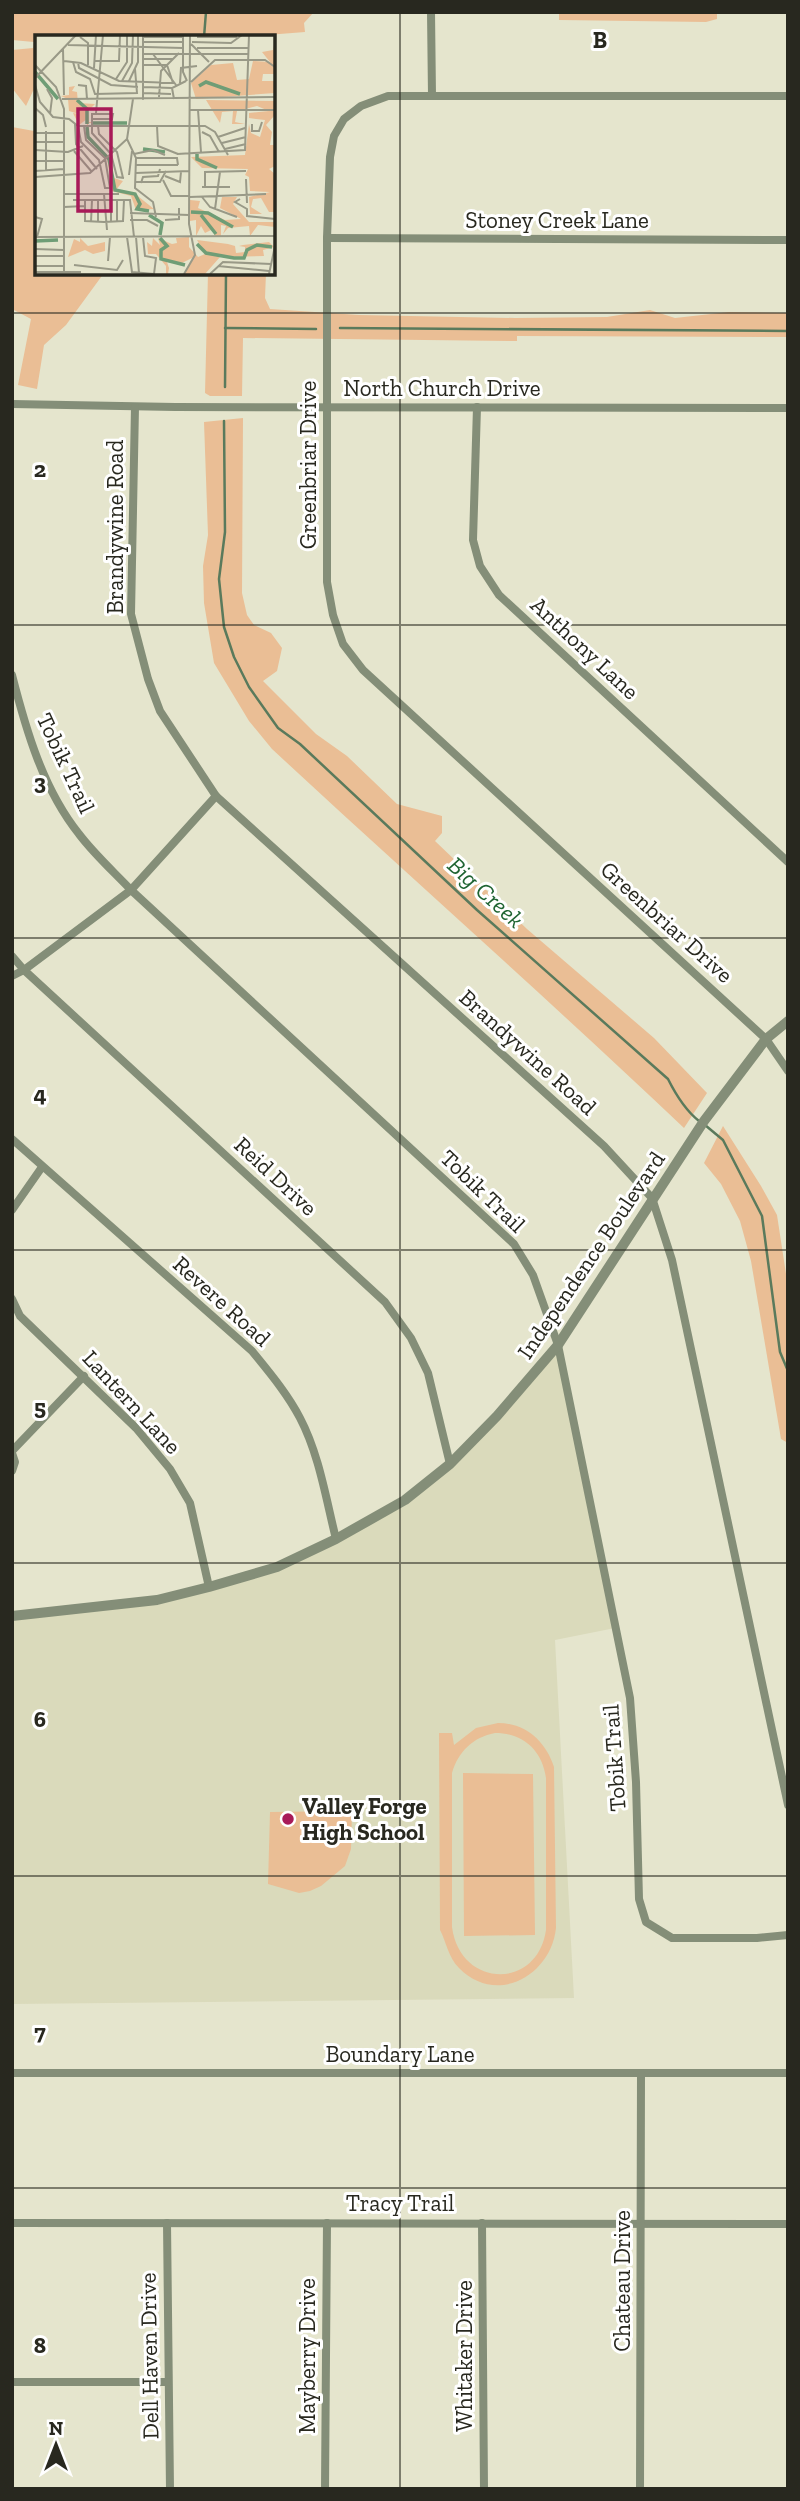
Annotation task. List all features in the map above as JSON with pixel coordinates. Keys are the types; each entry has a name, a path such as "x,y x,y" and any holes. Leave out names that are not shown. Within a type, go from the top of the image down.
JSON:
{"street":[{"path":"431,12 432,96"},
{"name":"Greenbriar Drive","path":"788,96 388,96 361,106 344,119 334,136 330,157 327,238 327,582 333,615 343,644 363,670 766,1039 788,1071"},
{"name":"Stoney Creek Lane","path":"327,238 788,240"},
{"name":"North Church Drive","path":"12,404 135,407 788,408"},
{"name":"Brandywine Road","path":"135,407 131,614 148,679 160,712 216,796 604,1146 652,1198 672,1260 788,1805"},
{"name":"Anthony Lane","path":"477,407 473,540 480,566 499,595 788,862"},
{"name":"Tobik Trail","path":"12,675 27,734 60,806 79,835 131,890 514,1244 533,1275 558,1345 630,1698 636,1782 639,1899 646,1922 672,1938 757,1938 788,1935"},
{"path":"12,976 131,890 216,796"},
{"name":"Reid Drive","path":"12,956 23,970 385,1302 411,1338 428,1373 450,1464"},
{"name":"Independence Boulevard","path":"12,1616 157,1600 277,1567 336,1539 405,1500 450,1464 498,1416 558,1345 704,1121 766,1039 788,1021"},
{"name":"Revere Road","path":"12,1139 252,1351 278,1383 300,1419 317,1464 336,1539"},
{"path":"12,1210 42,1167"},
{"name":"Lantern Lane","path":"12,1298 20,1316 136,1428 170,1469 190,1503 209,1587"},
{"path":"12,1471 15,1462 12,1452 84,1376"},
{"name":"Boundary Lane","path":"12,2073 788,2073"},
{"name":"Chateau Drive","path":"640,2489 641,2073"},
{"name":"Mayberry Drive","path":"325,2489 327,2222"},
{"name":"Whitaker Drive","path":"482,2222 484,2489"},
{"name":"Tracy Trail","path":"12,2223 788,2224"},
{"name":"Dell Haven Drive","path":"167,2223 170,2489"},
{"path":"12,2382 167,2382"}],"shaded area":[{"path":"12,12 314,12 304,23 305,32 267,35 35,35 35,90 26,106 12,88 12,50 33,48 34,42 12,40"},
{"path":"559,12 717,12 717,19 706,22 559,20"},
{"path":"12,127 35,130 35,275 103,275 66,325 44,345 37,389 18,385 31,319 12,309"},
{"path":"208,275 266,275 265,298 270,309 359,315 607,317 650,310 675,318 729,312 788,313 788,337 517,336 517,341 243,338 242,396 210,396 205,393"},
{"path":"243,418 242,593 247,615 254,625 271,633 282,648 277,671 263,681 316,734 347,756 397,804 442,816 442,833 435,841 527,929 654,1038 707,1093 684,1128 272,749 249,721 214,663 204,603 203,566 208,535 204,422"},
{"path":"723,1126 777,1215 788,1287 788,1443 781,1439 751,1261 740,1221 721,1184 704,1163"},
{"name":"Valley Forge High School","path":"558,1345 615,1628 555,1640 574,1998 12,2004 12,1616 157,1600 277,1567 405,1500 450,1464"},
{"path":"498,1723 526,1730 540,1742 554,1767 556,1928 552,1945 544,1960 533,1972 505,1985 489,1985 474,1979 459,1968 440,1930 439,1733 452,1733 454,1745 476,1728","holes":["505,1734 530,1745 544,1768 546,1930 540,1950 529,1964 514,1972 499,1974 483,1971 469,1962 458,1947 452,1927 452,1773 462,1752 473,1742 487,1735"]},
{"path":"463,1773 533,1774 535,1935 464,1936"},
{"path":"352,1811 351,1849 345,1866 321,1886 310,1891 299,1893 268,1884 270,1812"}],"waterway":[{"name":"Big Creek","path":"204,35 206,12"},
{"name":"Big Creek","path":"225,387 226,275"},
{"path":"225,328 316,329"},
{"path":"340,328 788,331"},
{"name":"Big Creek","path":"224,421 225,532 219,579 224,627 234,657 249,687 278,728 300,744 477,910 668,1079 681,1102 699,1121"},
{"name":"Big Creek","path":"705,1125 723,1140 762,1216 780,1352 788,1371"}],"place":[{"name":"Valley Forge High School","path":"288,1819"}]}
